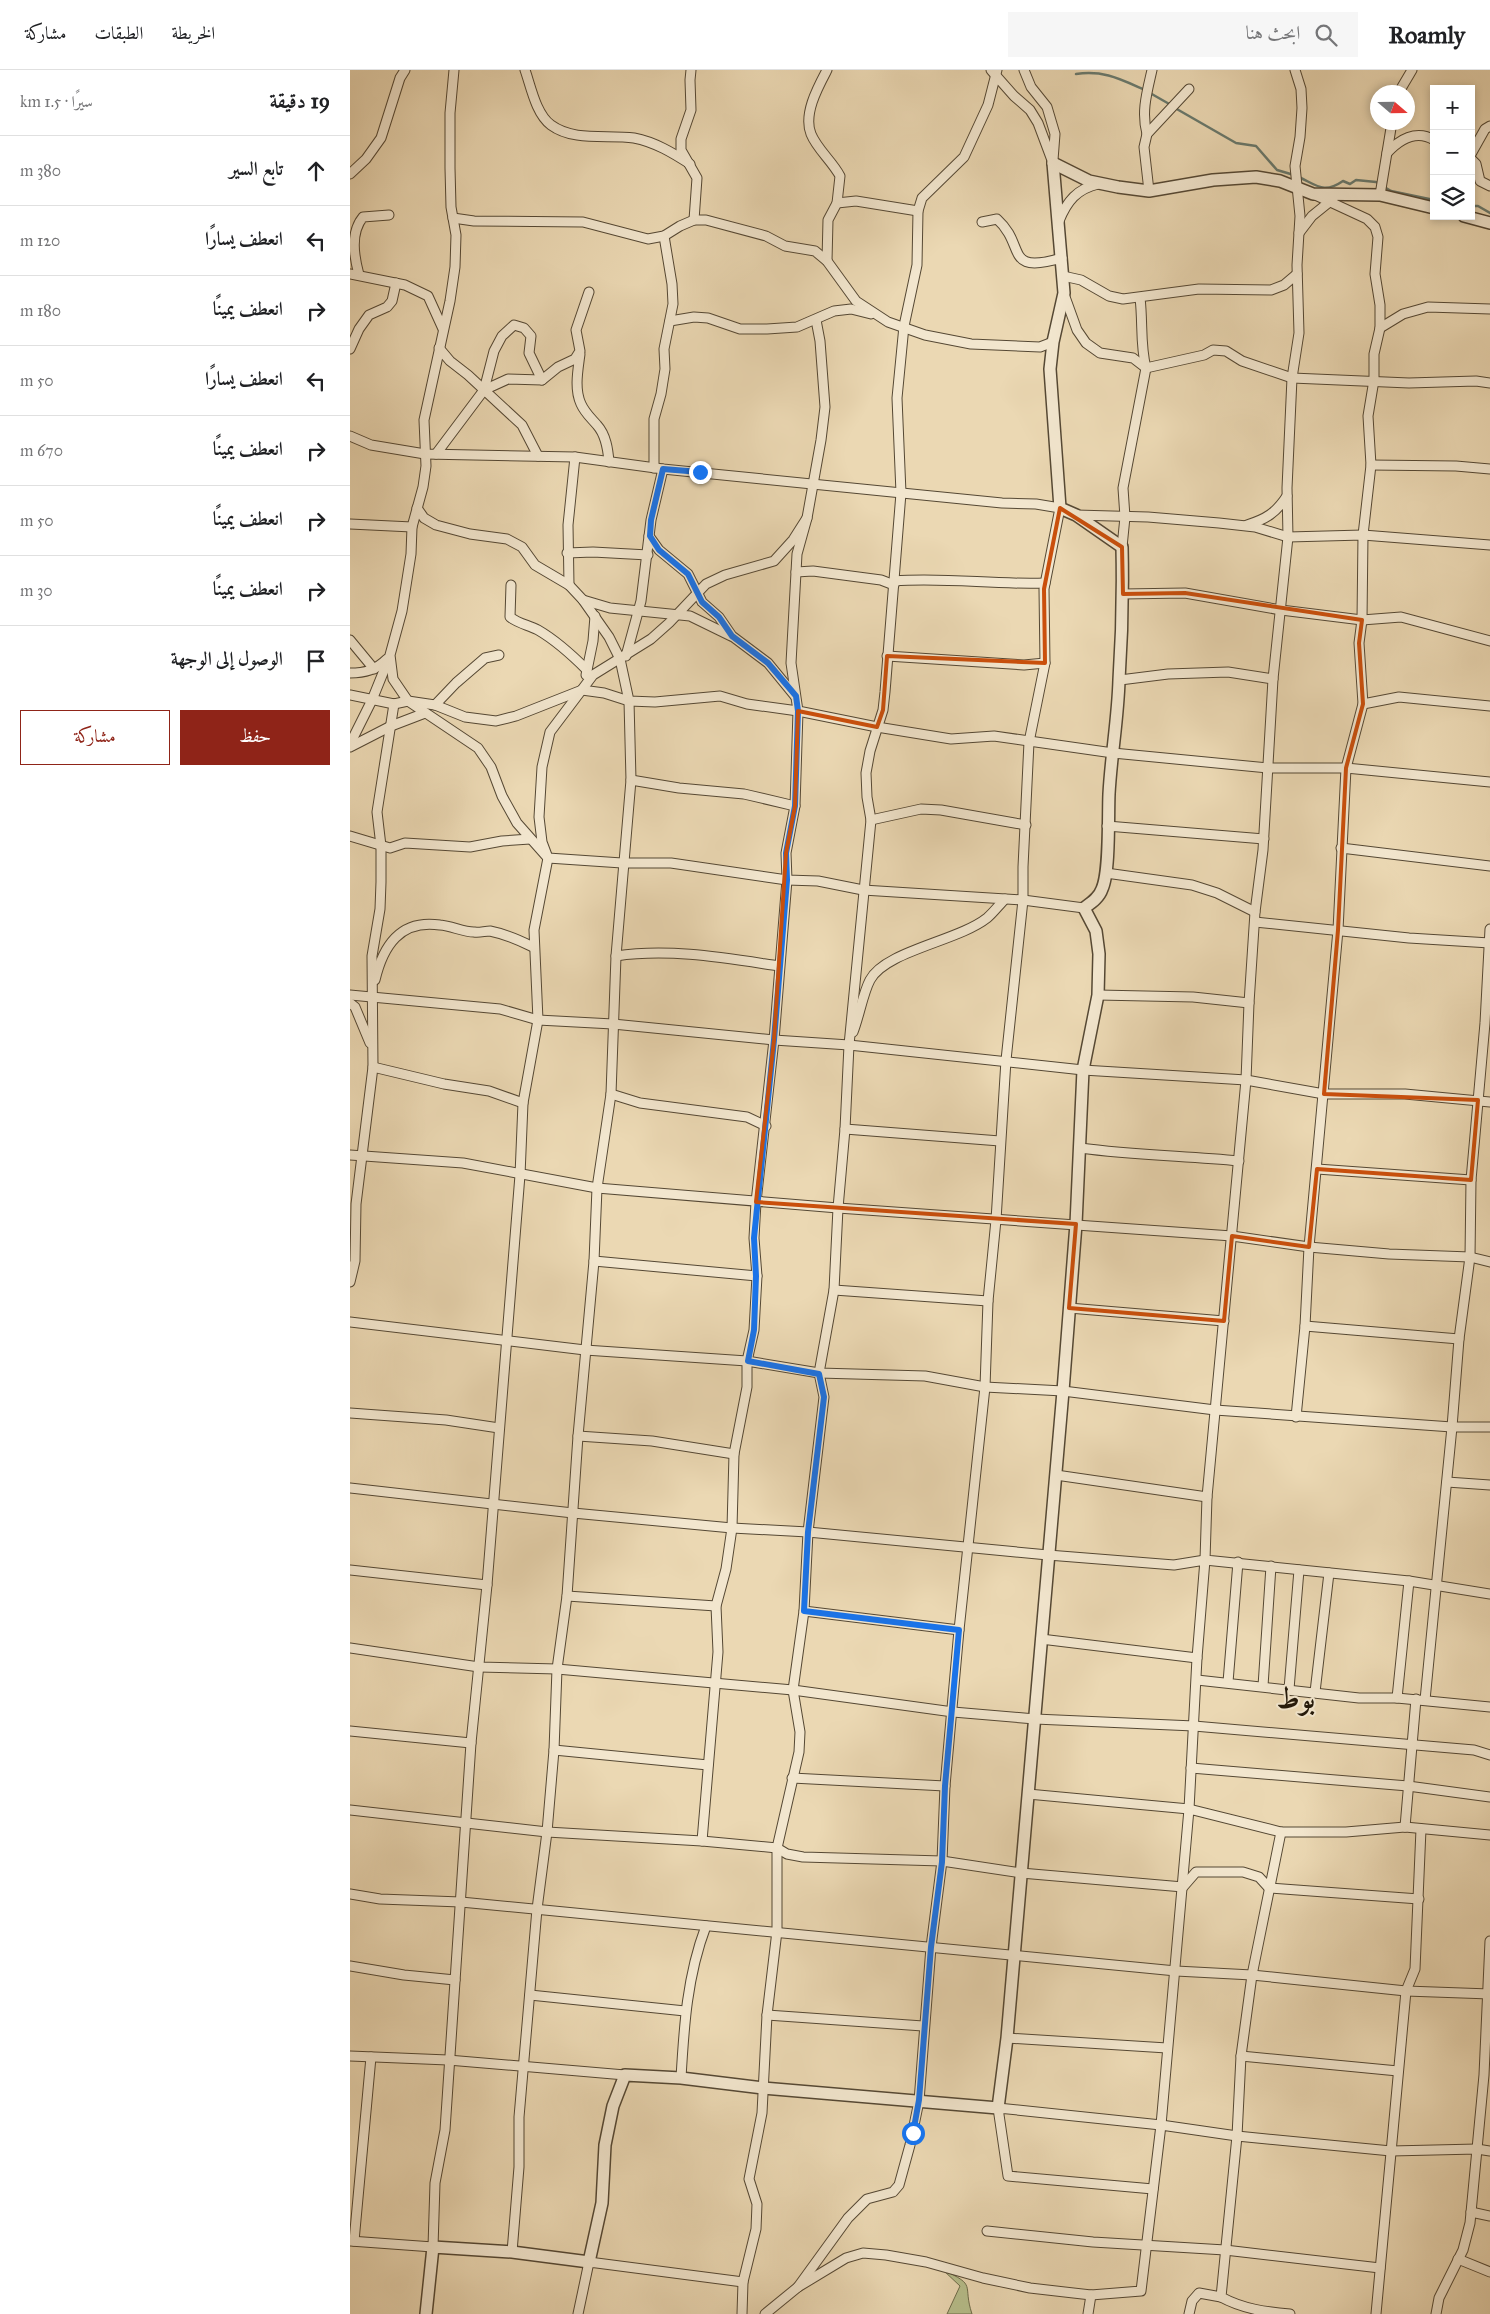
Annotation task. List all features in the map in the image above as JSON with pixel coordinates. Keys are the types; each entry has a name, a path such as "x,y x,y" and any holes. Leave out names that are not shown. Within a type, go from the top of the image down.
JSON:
{"street":[{"path":"350,174 366,159 381,138 400,78 405,70"},
{"path":"350,745 372,700 390,655 402,611 411,554 412,528 423,487 425,454 424,420 450,301 455,268 456,236 453,218 450,131 454,70"},
{"path":"525,70 542,115 551,125 568,133 634,138 672,152 690,164"},
{"path":"691,70 691,110 681,150 697,178 694,220"},
{"path":"827,70 813,99 810,114 810,133 840,176 837,203 828,220 827,261"},
{"path":"1024,70 1031,87 1047,107 1055,134 1053,163 1064,293 1071,318 1086,343 1100,354 1133,358 1146,368"},
{"path":"1149,190 1144,147 1147,134 1144,123 1144,103 1152,70"},
{"path":"765,2314 798,2288 846,2258 863,2253 926,2262 982,2278 1030,2288 1091,2295 1140,2291 1148,2244 1176,1971 1189,1809 1197,1658 1205,1560 1207,1497 1246,1080 1249,1003 1264,839 1273,680 1288,537 1287,495 1292,378 1299,333 1297,274 1299,233 1295,166 1302,108 1301,89 1295,70"},
{"path":"1403,85 1412,70"},
{"path":"994,72 1030,110 1038,123 1053,163 1089,181 1149,190 1213,180 1256,177 1280,181 1367,218 1375,227 1378,237 1375,274 1380,305 1380,328 1374,354 1374,380 1368,416 1371,465 1363,535 1362,620 1359,643 1364,704 1346,768 1338,930 1318,1169 1309,1248 1305,1326 1296,1417"},
{"path":"742,2314 743,2282 756,2229 757,2204 749,2179 762,2113 767,2015 777,1932 777,1848 799,1752 800,1732 793,1690 804,1611 808,1532 824,1397 819,1374 834,1290 849,1044 871,820 867,797 866,773 870,751 883,710 894,583 901,493 897,398 904,326 917,265 918,211 922,198 964,157 988,105 994,72"},
{"path":"1147,134 1189,89"},
{"path":"1475,147 1485,129 1490,126"},
{"path":"1380,195 1391,130"},
{"path":"1387,153 1397,142 1415,135 1430,139"},
{"path":"1475,163 1480,181 1490,186"},
{"path":"1058,223 1064,207 1075,194 1085,187 1101,184"},
{"path":"1313,194 1380,195 1430,207"},
{"path":"1299,233 1312,216 1339,194"},
{"path":"837,203 856,201 918,211"},
{"path":"389,215 363,217 357,223 352,244 354,274 396,282 428,296 436,310 443,330"},
{"path":"453,218 474,221 583,222 648,239 664,236 694,220 706,220 766,236 785,246 815,251 827,261 856,301 888,322 904,326 925,335 971,344 1040,347 1052,342"},
{"path":"1475,219 1490,223"},
{"path":"982,222 996,220 1004,226 1017,256 1024,262 1034,264 1062,258"},
{"path":"623,657 639,611 659,468 654,419 661,394 664,349 673,304 672,284 664,236"},
{"path":"1063,276 1081,280 1109,296 1122,300 1199,289 1271,290 1284,285 1297,274"},
{"path":"350,349 368,315 387,307 392,300 396,282"},
{"path":"589,292 576,330 580,351 577,388 580,402 588,416 599,427 608,445 610,462"},
{"path":"798,2288 848,2218 867,2199 893,2192 899,2185 910,2146 919,2100 923,2026 942,1862 945,1786 959,1630 985,1387 988,1301 996,1220 1006,1060 1023,900 1029,742 1045,663 1045,584 1060,508 1050,369 1052,342 1064,293"},
{"path":"390,655 393,679 408,701 478,748 491,767 502,796 517,823 548,858 622,863 671,863 787,880 818,881 863,890 1023,900 1084,908 1095,900 1102,889 1106,873 1107,826 1120,680 1123,594 1122,547 1125,516 1123,488 1146,368 1141,348 1143,329 1140,298"},
{"path":"1380,328 1403,314 1428,307 1490,309"},
{"path":"670,321 694,317 708,318 740,329 768,329 796,327 834,311 851,309 876,315"},
{"path":"702,1841 718,1652 716,1606 726,1569 732,1528 734,1454 747,1387 748,1361 754,1330 756,1202 766,1126 768,1086 774,1040 778,966 787,880 786,853 795,806 798,711 791,663 797,554 807,518 825,407 820,341 816,320"},
{"path":"436,454 484,390 494,351 502,336 514,325 524,328 531,336 529,353 542,380"},
{"path":"439,348 450,361 522,425 538,456"},
{"path":"1146,368 1204,355 1213,350 1226,351 1242,361 1292,378 1374,380 1409,383 1476,381 1490,383"},
{"path":"484,390 508,379 542,380 558,367 575,359 580,351"},
{"path":"350,436 371,445 425,454 575,457 812,484 1002,503 1036,504 1060,508 1076,515 1122,547"},
{"path":"569,585 568,525 575,457"},
{"path":"1371,465 1456,466 1490,469"},
{"path":"1245,526 1266,520 1278,509 1287,495"},
{"path":"417,508 424,518 436,525 470,534 507,539 522,547 534,564 569,585 583,600 623,657 629,701 630,780 616,956 612,1024 611,1094 597,1188 594,1261 578,1436 567,1596 557,1669 554,1750 547,1832 537,1909 519,2116 519,2167 512,2252"},
{"path":"1076,515 1125,516 1245,526 1288,537 1363,535 1490,545"},
{"path":"426,2314 433,2247 435,2183 445,2130 448,2060 461,1902 471,1743 487,1585 492,1504 520,1175 523,1103 538,1020 538,988 533,947 534,930 548,858 542,842 539,817 542,767 550,732 593,675 651,639 706,584 725,575 774,561 793,540 807,518"},
{"path":"350,524 412,528"},
{"path":"650,536 659,550 688,574 702,602 719,617 732,636"},
{"path":"568,553 593,552 648,555"},
{"path":"796,572 813,571 894,583 931,578 998,584 1045,584"},
{"path":"511,585 510,616 516,622 537,630 564,648 587,670"},
{"path":"1123,594 1185,593 1281,610 1362,620 1401,617 1490,641"},
{"path":"583,600 610,608 690,616 732,636 768,663 796,696"},
{"path":"582,690 593,641 595,616"},
{"path":"350,640 374,669"},
{"path":"350,673 380,667 390,655"},
{"path":"435,705 456,683 485,658 499,655"},
{"path":"887,656 1024,665 1045,663"},
{"path":"1120,680 1168,674 1228,672 1273,680"},
{"path":"350,696 394,704 408,701 435,705 465,718 496,721 516,716 582,690 604,693 629,701 655,702 720,696 747,704 798,711 877,727 951,739 994,736 1113,753 1268,768 1346,768 1426,774 1490,782"},
{"path":"1364,704 1399,697 1490,706"},
{"path":"350,1282 355,1261 356,1204 373,1067 372,956 380,909 381,846 377,812 394,704"},
{"path":"350,745 425,713"},
{"path":"630,780 679,788 744,794 795,806"},
{"path":"871,820 920,809 941,810 1026,825"},
{"path":"1107,826 1264,839"},
{"path":"350,836 390,848 405,843 470,847 502,841 530,839"},
{"path":"1341,848 1490,866"},
{"path":"1106,873 1192,885 1217,893 1256,912"},
{"path":"849,1044 870,980 881,967 894,958 936,943 987,918 1005,899"},
{"path":"1084,908 1096,931 1099,954 1098,995 1084,1070 1076,1224 1063,1391 1007,2038 998,2108 1008,2176 1153,2189"},
{"path":"1255,922 1409,938 1490,943"},
{"path":"372,995 387,945 402,931 419,925 439,924 474,932 488,931 513,937 533,947"},
{"path":"1405,1827 1413,1744 1437,1585 1459,1339 1470,1257 1471,1180 1490,929"},
{"path":"616,956 638,952 662,953 716,957 778,966"},
{"path":"350,995 372,995 500,1009 538,1020 612,1024 774,1040 849,1044 1084,1070 1246,1080 1324,1094 1405,1094 1490,1102"},
{"path":"1098,995 1194,997 1249,1003"},
{"path":"350,1003 355,1008 373,1050"},
{"path":"373,1067 444,1084 489,1091 523,1103"},
{"path":"611,1094 640,1104 746,1117 766,1126"},
{"path":"845,1129 1000,1141"},
{"path":"1080,1148 1123,1154 1176,1155 1238,1161"},
{"path":"350,1155 463,1164 597,1188 756,1202 1232,1236 1309,1248 1389,1254 1470,1257 1490,1262"},
{"path":"1318,1169 1471,1180"},
{"path":"594,1261 756,1276"},
{"path":"834,1290 988,1301"},
{"path":"1069,1308 1224,1321"},
{"path":"350,1322 585,1350 748,1361 819,1374 925,1376 985,1387 1063,1391 1215,1410 1452,1427 1490,1427"},
{"path":"1305,1326 1459,1339"},
{"path":"350,1413 446,1420 499,1428"},
{"path":"578,1436 652,1441 734,1454"},
{"path":"1056,1474 1207,1497"},
{"path":"1447,1482 1490,1485"},
{"path":"350,1488 573,1513 732,1528 808,1532 1048,1555 1174,1564 1205,1560 1238,1562 1437,1585 1490,1594"},
{"path":"1228,1682 1238,1562"},
{"path":"1263,1686 1271,1566"},
{"path":"350,1570 487,1585"},
{"path":"1289,1689 1299,1570"},
{"path":"1315,1692 1329,1573"},
{"path":"1397,1698 1409,1582"},
{"path":"567,1596 716,1606"},
{"path":"804,1611 959,1630"},
{"path":"1042,1639 1197,1658"},
{"path":"350,1648 479,1667 557,1669 793,1690 953,1712 1035,1720 1194,1726 1413,1744 1474,1750 1490,1755"},
{"path":"1196,1680 1228,1682 1359,1698 1421,1699 1490,1707"},
{"path":"350,1731 471,1743"},
{"path":"554,1750 708,1765"},
{"path":"1191,1768 1408,1786 1490,1797"},
{"path":"792,1778 945,1786"},
{"path":"1028,1794 1189,1809 1281,1832 1346,1832 1405,1827 1490,1835"},
{"path":"350,1810 547,1832 702,1841 777,1848 787,1854 803,1857 942,1862 1021,1873 1183,1887"},
{"path":"1376,2314 1406,1991 1415,1969 1421,1829"},
{"path":"1221,2297 1237,2136 1241,2056 1252,1974 1281,1832"},
{"path":"1183,1887 1196,1872 1243,1872 1259,1877 1269,1888 1419,1899"},
{"path":"350,1894 380,1899 461,1902 537,1909 1176,1971 1252,1974 1406,1991 1488,1994"},
{"path":"681,2078 685,2012 696,1954 706,1926"},
{"path":"1436,2314 1439,2298 1458,2259 1470,2223 1477,2149 1487,2076 1490,1941"},
{"path":"353,1967 455,1980"},
{"path":"530,1995 685,2012"},
{"path":"767,2015 923,2026"},
{"path":"1007,2038 1167,2048"},
{"path":"350,2056 448,2060 524,2068 681,2078 763,2088 998,2108 1391,2152 1477,2149 1490,2151"},
{"path":"1241,2056 1398,2071"},
{"path":"371,2057 352,2241 512,2252 743,2282"},
{"path":"578,2314 602,2203 606,2145 612,2106 625,2075"},
{"path":"1471,2212 1490,2216"},
{"path":"987,2231 1093,2242 1226,2250 1380,2268"},
{"path":"1458,2259 1490,2272"},
{"path":"1189,2314 1192,2300 1198,2293 1221,2297 1233,2304 1261,2311 1290,2314"},
{"path":"1088,2314 1091,2295"}],"highlighted area":[{"path":"1060,508 1122,547 1123,594 1185,593 1362,620 1359,643 1363,704 1346,768 1338,930 1324,1094 1478,1100 1471,1180 1317,1169 1309,1247 1232,1236 1224,1321 1069,1308 1076,1224 756,1202 774,1040 786,853 795,806 798,711 877,727 883,710 887,656 1045,663 1044,589"}],"green space":[{"path":"943,2270 965,2283 972,2314 947,2314 960,2286"}],"waterway":[{"path":"1076,74 1104,74 1145,90"},
{"path":"1150,93 1171,105"},
{"path":"1175,108 1236,143 1256,146 1277,170 1294,175"},
{"path":"1299,177 1316,186 1326,188 1343,181 1350,184 1356,180 1376,182 1391,191 1430,199"},
{"path":"1475,206 1490,213"}],"district":[{"name":"بوط","path":"1296,1698"}],"route":[{"path":"700,472 663,469 651,520 650,536 659,550 688,574 702,602 719,617 732,636 768,663 796,696 798,711 795,806 786,853 787,880 778,966 774,1040 768,1086 766,1126 756,1202 754,1330 748,1361 819,1374 824,1397 808,1532 804,1611 959,1630 945,1786 942,1862 923,2026 919,2100 913,2133"}]}
